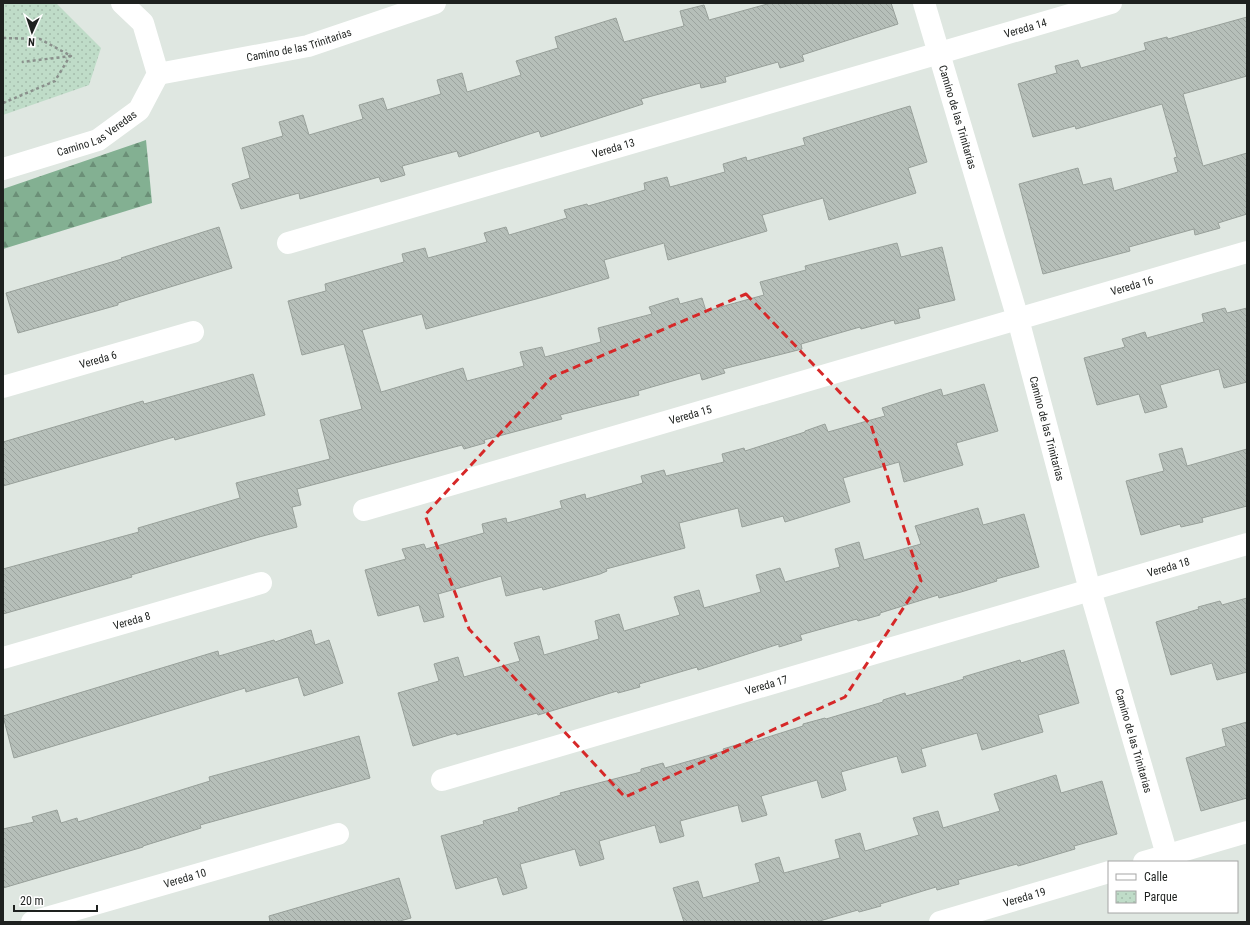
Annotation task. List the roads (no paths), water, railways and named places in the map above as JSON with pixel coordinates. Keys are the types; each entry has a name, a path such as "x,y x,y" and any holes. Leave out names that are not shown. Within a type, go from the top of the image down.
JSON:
{"street":[{"path":"122,3 143,23 158,74"},
{"name":"Camino de las Trinitarias","path":"158,74 308,46 435,3"},
{"name":"Camino de las Trinitarias","path":"924,3 1018,319 1090,590 1167,855"},
{"name":"Vereda 14","path":"939,53 1111,3"},
{"name":"Vereda 13","path":"288,243 939,53"},
{"name":"Camino Las Veredas","path":"3,169 98,140 139,110 158,74"},
{"name":"Vereda 16","path":"1018,319 1247,252"},
{"name":"Vereda 15","path":"364,510 1018,319"},
{"name":"Vereda 6","path":"3,386 193,332"},
{"name":"Vereda 18","path":"1090,590 1247,544"},
{"name":"Vereda 8","path":"3,658 261,583"},
{"name":"Vereda 17","path":"442,780 1090,590"},
{"path":"1147,861 1247,832"},
{"name":"Vereda 10","path":"32,922 338,834"},
{"name":"Vereda 19","path":"940,922 1108,872"}]}
